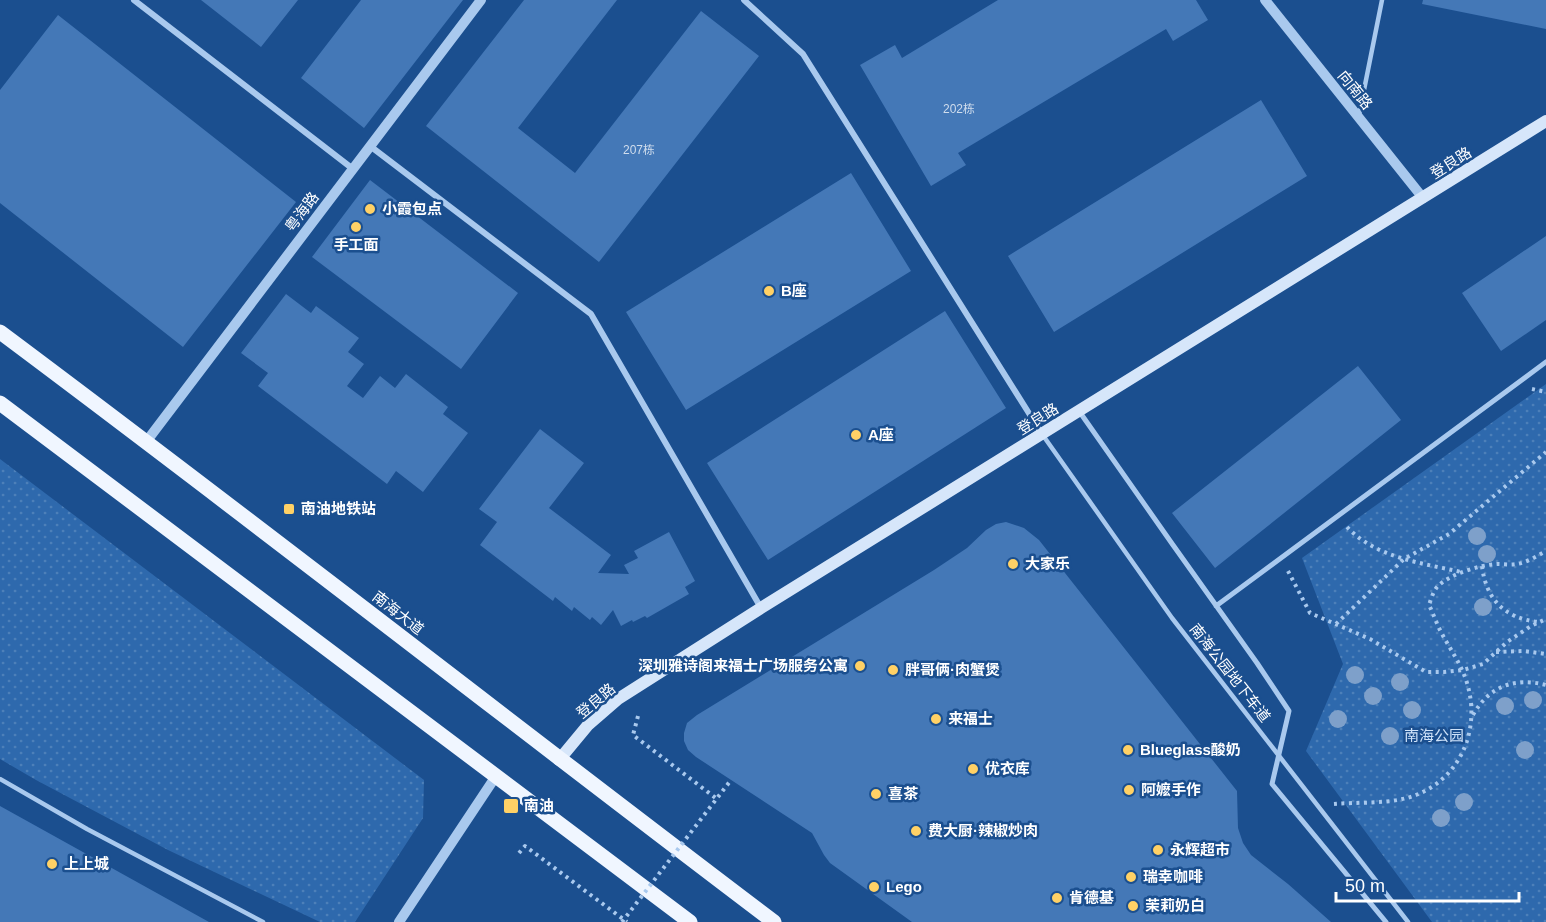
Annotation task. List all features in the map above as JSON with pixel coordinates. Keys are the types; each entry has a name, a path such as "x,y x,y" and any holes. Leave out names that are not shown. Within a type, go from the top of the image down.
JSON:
{"main road":[{"name":"登良路","path":"559,760 588,725 618,699 1546,121"},
{"name":"南海大道","path":"0,332 774,922"},
{"path":"0,403 690,922"}],"street":[{"path":"134,0 353,169"},
{"name":"粤海路","path":"146,442 481,0"},
{"path":"744,0 803,54 1042,434"},
{"name":"向南路","path":"1264,0 1423,198"},
{"path":"370,146 591,314 761,608"},
{"path":"1216,606 1546,362"},
{"path":"1079,411 1289,711 1272,784 1386,922"},
{"path":"399,922 496,776"}],"lane":[{"path":"1358,117 1382,0"},
{"name":"南海公园地下车道","path":"1042,434 1172,618 1408,922"},
{"path":"0,779 87,829 263,922"}],"path":[{"path":"1336,624 1404,559 1449,534 1529,464 1546,452"},
{"path":"1337,517 1350,531 1384,552 1462,573"},
{"path":"1320,808 1325,805 1406,798 1422,793 1448,774 1462,754 1470,733 1471,701 1468,685 1456,655 1439,628 1429,604 1437,588 1452,577 1482,566 1516,564 1546,551"},
{"path":"1281,557 1310,613 1370,639 1426,672 1462,670 1483,664 1507,642 1546,619"},
{"path":"1482,566 1488,591 1502,609 1526,621 1538,622"},
{"path":"1495,652 1524,651 1546,654"},
{"path":"1472,717 1477,707 1494,690 1519,682 1546,685"},
{"path":"638,716 633,735 717,799"},
{"path":"519,853 525,846 624,921 731,780"}],"green space":[{"name":"南海公园","path":"1546,384 1546,922 1432,922 1306,751 1343,664 1302,558"},
{"path":"0,459 424,780 423,818 355,922 320,922 168,850 0,759"}],"building":[{"path":"201,0 298,0 261,47"},
{"path":"361,0 463,0 364,128 301,78"},
{"path":"524,0 617,0 518,128 575,173 701,11 759,56 599,262 426,126"},
{"path":"998,0 1196,0 1208,20 1173,41 1166,29 958,153 966,165 931,186 860,65 895,45 902,58"},
{"path":"1423,0 1546,0 1546,29 1422,4"},
{"path":"58,15 296,202 183,347 0,203 0,90"},
{"path":"1261,100 1307,176 1054,332 1008,256"},
{"name":"B座","path":"851,173 911,271 686,410 626,312"},
{"path":"370,180 518,293 461,369 312,257"},
{"path":"1546,236 1546,320 1501,351 1462,293"},
{"path":"286,294 311,313 316,306 359,338 348,352 364,364 347,386 363,398 380,376 395,388 406,374 448,407 443,414 468,433 423,492 396,471 387,484 258,386 268,373 241,353"},
{"name":"A座","path":"945,311 1006,408 768,560 707,463"},
{"path":"1358,366 1401,420 1215,568 1172,513"},
{"path":"540,429 584,463 549,508 611,555 598,573 629,574 624,565 638,558 634,551 669,532 695,581 685,587 689,594 647,618 645,616 633,622 632,620 621,626 613,610 601,625 592,617 590,620 574,607 572,611 555,597 553,601 480,545 497,522 479,509"},
{"name":"来福士","path":"1006,522 1024,528 1039,540 1237,791 1238,828 1243,843 1251,855 1331,922 912,922 830,863 812,833 688,750 684,741 684,733 687,723 697,715 934,570 967,548 986,530 996,524"},
{"name":"上上城","path":"0,806 209,922 0,922"}],"place":[{"name":"小霞包点","path":"370,209"},
{"name":"手工面","path":"356,227"},
{"name":"B座","path":"769,291"},
{"name":"A座","path":"856,435"},
{"name":"南油地铁站","path":"289,509"},
{"name":"大家乐","path":"1013,564"},
{"name":"深圳雅诗阁来福士广场服务公寓","path":"860,666"},
{"name":"胖哥俩·肉蟹煲","path":"893,670"},
{"name":"来福士","path":"936,719"},
{"name":"Blueglass酸奶","path":"1128,750"},
{"name":"优衣库","path":"973,769"},
{"name":"阿嬷手作","path":"1129,790"},
{"name":"喜茶","path":"876,794"},
{"name":"南油","path":"511,806"},
{"name":"费大厨·辣椒炒肉","path":"916,831"},
{"name":"永辉超市","path":"1158,850"},
{"name":"上上城","path":"52,864"},
{"name":"瑞幸咖啡","path":"1131,877"},
{"name":"Lego","path":"874,887"},
{"name":"肯德基","path":"1057,898"},
{"name":"茉莉奶白","path":"1133,906"}]}
